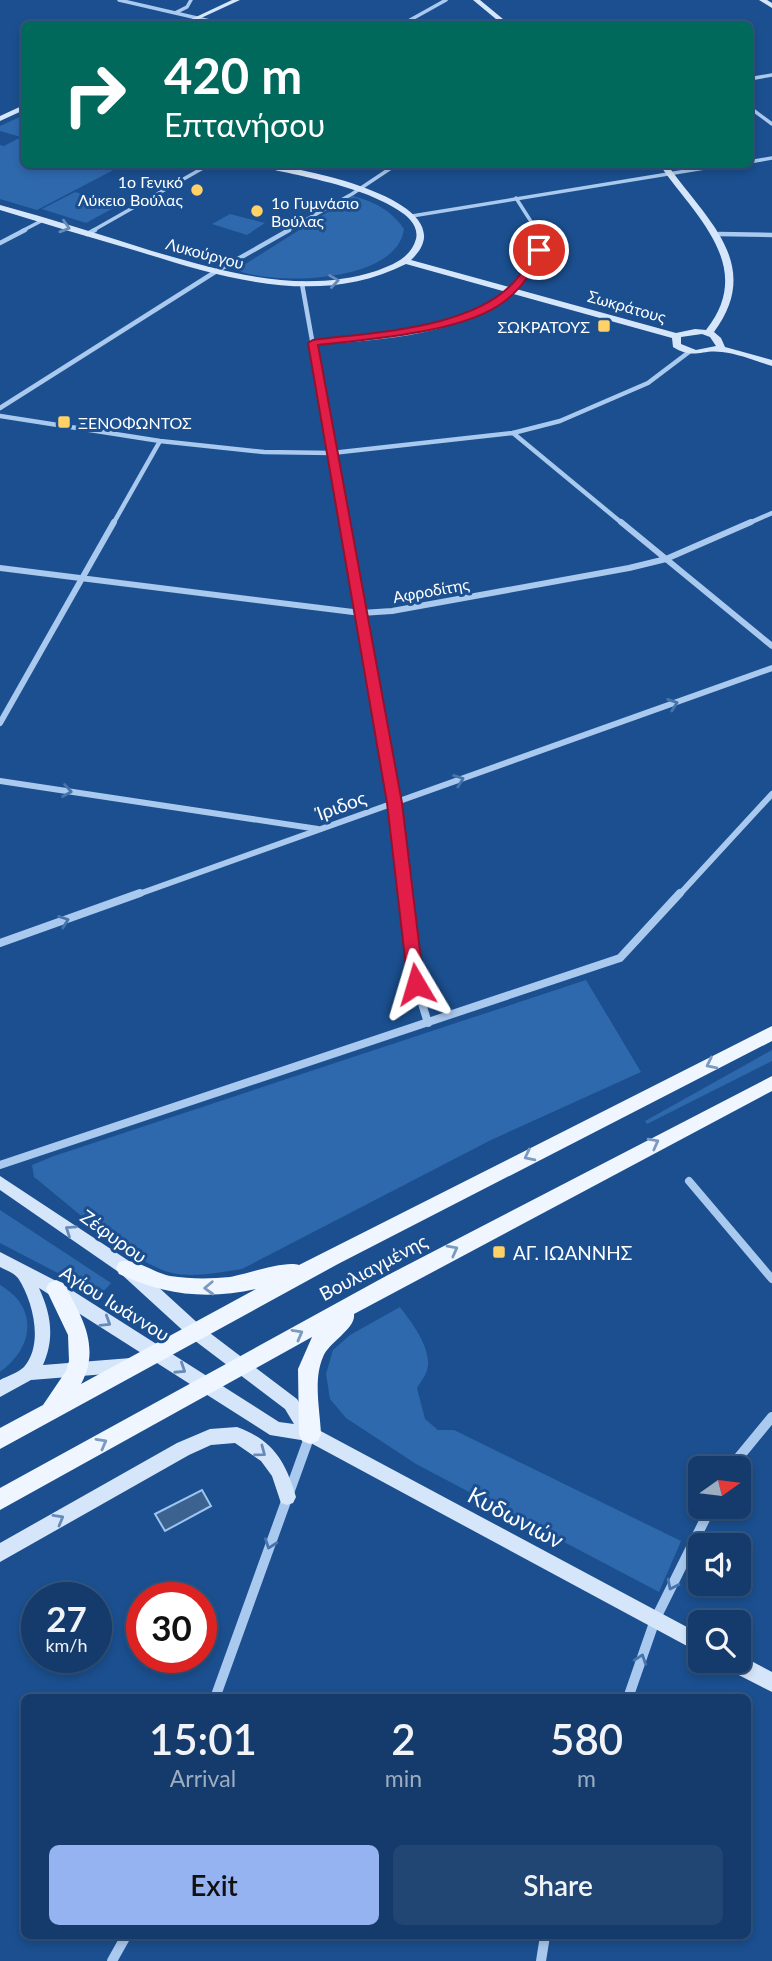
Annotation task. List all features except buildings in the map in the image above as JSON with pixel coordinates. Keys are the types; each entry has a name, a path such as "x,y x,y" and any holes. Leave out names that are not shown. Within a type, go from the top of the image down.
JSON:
{"main road":[{"name":"Βουλιαγμένης","path":"0,1438 331,1258 772,1033"},
{"name":"Βουλιαγμένης","path":"0,1500 393,1282 772,1083"},
{"path":"126,1268 168,1285 219,1288 271,1277 331,1258"},
{"path":"310,1434 307,1383 312,1354 326,1333 393,1282"},
{"path":"0,1438 53,1404 68,1389 77,1369 82,1341 78,1326 56,1289"}],"street":[{"path":"118,0 210,21"},
{"path":"174,13 187,7 191,0"},
{"path":"190,21 237,0"},
{"path":"408,21 446,0"},
{"path":"476,0 502,21"},
{"path":"762,0 772,6"},
{"path":"753,78 772,75"},
{"path":"0,119 21,108"},
{"path":"753,110 772,124"},
{"path":"753,161 772,158"},
{"path":"87,234 203,168"},
{"path":"276,168 358,190 395,204 412,216 421,235 416,251 406,261"},
{"path":"0,408 215,272 358,190 391,168"},
{"path":"665,168 719,234 730,266 730,281 718,319 708,333 720,341 719,348"},
{"path":"412,216 705,168"},
{"path":"313,343 377,336 452,320 483,309 512,290 530,268 539,250 538,232 516,198"},
{"name":"Λυκούργου","path":"0,207 215,272 254,281 302,284 363,276 406,261"},
{"path":"0,243 43,220"},
{"path":"719,234 772,235"},
{"name":"Σωκράτους","path":"406,261 677,336 694,331 708,333"},
{"path":"302,284 394,803 416,984 428,1023"},
{"name":"Σωκράτους","path":"677,336 676,345 689,352"},
{"path":"0,416 160,441 264,452 332,453 513,433 559,421 648,383 689,352 706,353 719,348 772,363"},
{"path":"513,433 772,646"},
{"path":"0,723 160,441"},
{"name":"Αφροδίτης","path":"0,568 361,613 392,611 593,576 666,559 772,513"},
{"name":"Ίριδος","path":"0,943 772,668"},
{"path":"0,781 320,829"},
{"path":"0,1165 620,958 772,794"},
{"path":"689,1181 772,1279"},
{"name":"Ζέφυρου","path":"0,1182 126,1268 196,1332"},
{"name":"Αγίου Ιωάννου","path":"0,1259 56,1289 205,1385"},
{"path":"22,1270 36,1298 45,1333 36,1362 29,1373"},
{"name":"Κυδωνιών","path":"196,1332 238,1367 291,1404 310,1434"},
{"path":"0,1389 29,1373 137,1365"},
{"name":"Κυδωνιών","path":"205,1385 276,1429 310,1434 688,1638"},
{"path":"740,1456 772,1417"},
{"path":"216,1694 310,1434"},
{"path":"0,1553 183,1449 210,1437 237,1435 267,1455 280,1472 287,1497"},
{"path":"629,1694 655,1620 705,1519"},
{"path":"751,1671 772,1682"},
{"path":"112,1961 124,1939"},
{"path":"541,1961 545,1939"}],"shaded area":[{"path":"21,116 21,137 0,131 0,126"},
{"path":"21,137 21,168 117,168 37,210 0,199 0,145 4,146"},
{"path":"75,192 119,205 86,223 42,209"},
{"path":"353,196 382,208 404,229 396,247 380,260 358,270 305,278 278,278 236,270"},
{"path":"230,214 265,223 247,235 212,224"},
{"path":"586,980 641,1072 491,1140 242,1269 190,1275 172,1273 157,1267 120,1246 34,1177 32,1165 54,1156"},
{"path":"772,1050 772,1061 647,1124 645,1121"},
{"path":"0,1210 111,1283 100,1295 0,1243"},
{"path":"0,1285 21,1304 27,1328 20,1351 0,1372"},
{"path":"400,1307 425,1347 428,1365 417,1388 425,1419 438,1430 454,1430 681,1541 659,1592 416,1464 346,1418 330,1399 326,1374 333,1350 350,1335"},
{"path":"202,1490 211,1506 165,1531 155,1514"}],"place":[{"name":"1ο Γενικό Λύκειο Βούλας","path":"197,190"},
{"name":"1ο Γυμνάσιο Βούλας","path":"257,211"},
{"name":"ΣΩΚΡΑΤΟΥΣ","path":"604,326"},
{"name":"ΞΕΝΟΦΩΝΤΟΣ","path":"64,422"},
{"name":"ΑΓ. ΙΩΑΝΝΗΣ","path":"499,1252"}],"route":[{"path":"416,984 400,839 313,343 377,336 452,320 483,309 500,300 523,279 539,250"}]}
